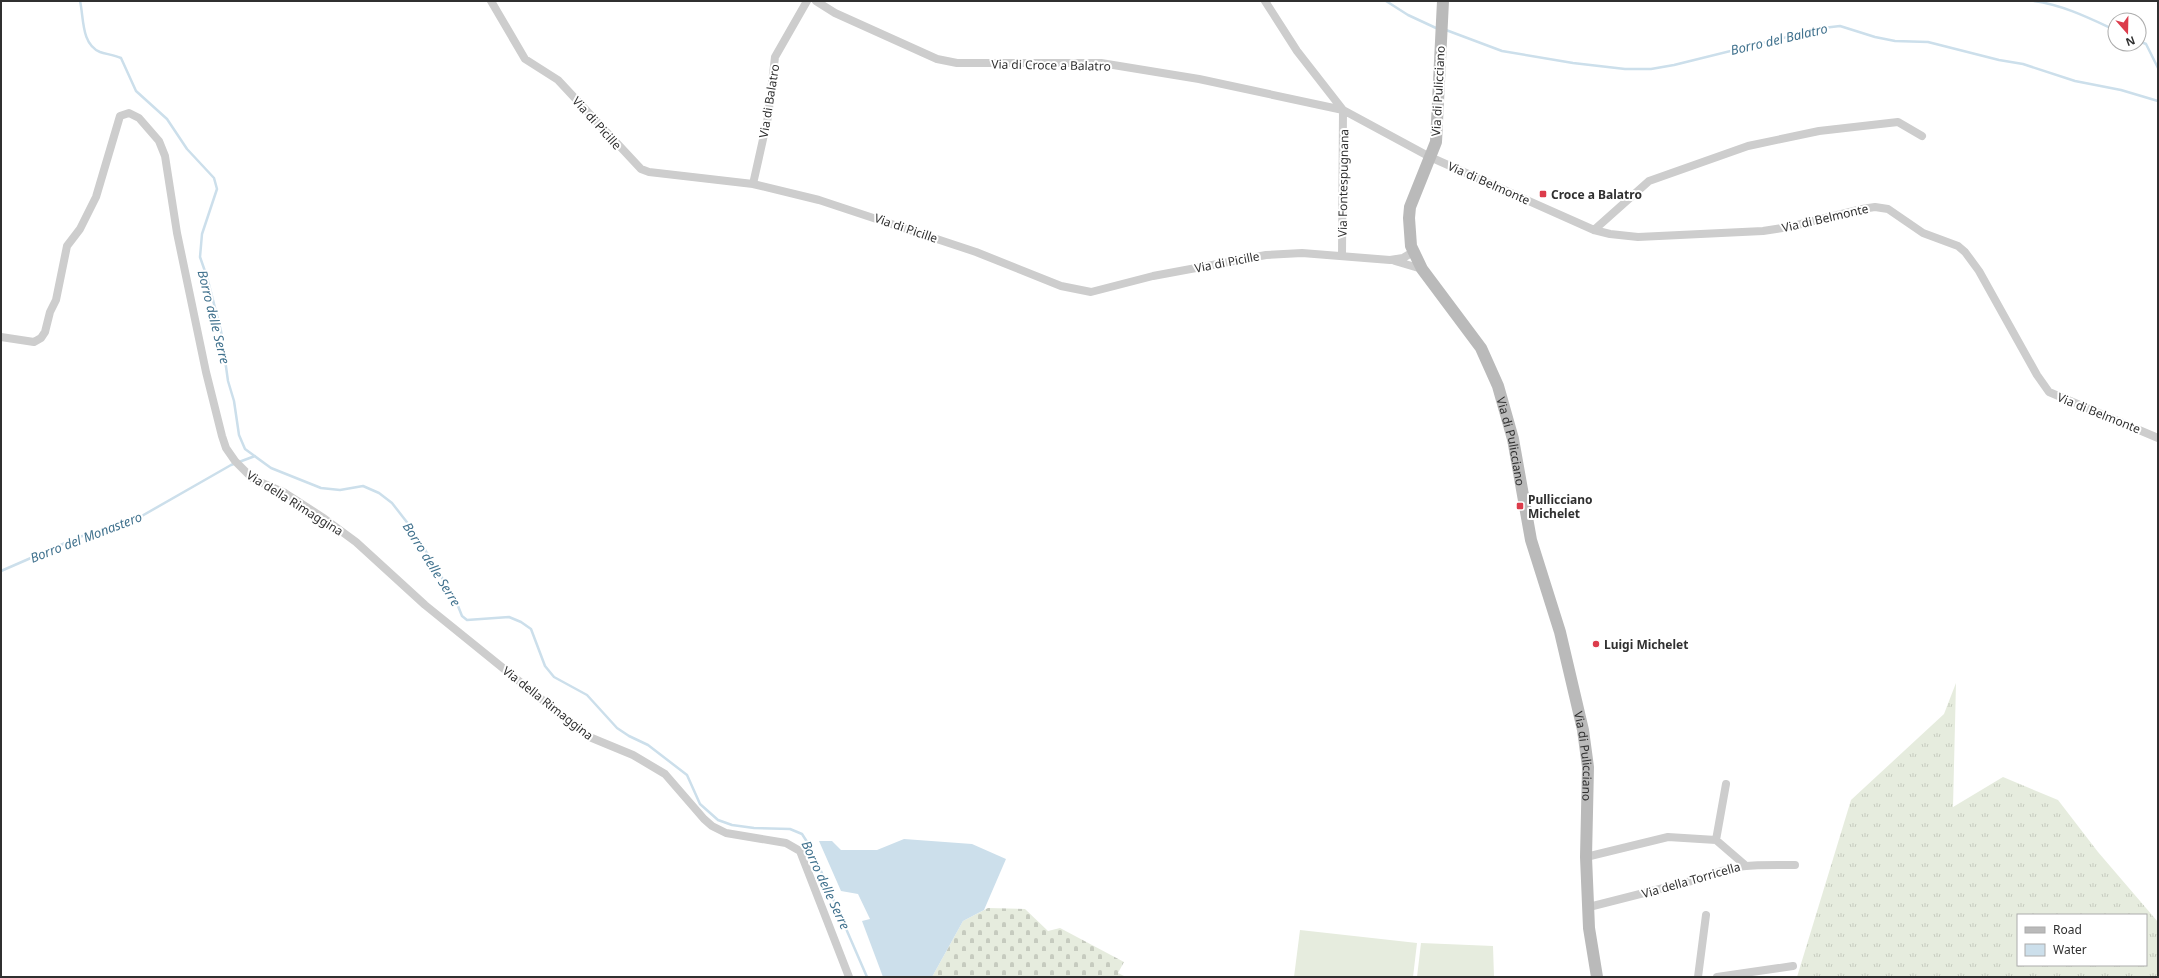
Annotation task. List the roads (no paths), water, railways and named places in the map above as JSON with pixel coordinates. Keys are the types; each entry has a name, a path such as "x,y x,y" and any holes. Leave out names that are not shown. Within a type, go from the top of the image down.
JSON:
{"street":[{"name":"Via di Picille","path":"491,1 525,59 558,80 641,169 650,172 753,184 819,200 976,252 1061,286 1091,292 1153,276 1266,255 1302,253 1390,260 1422,269"},
{"name":"Via di Balatro","path":"753,184 768,117 775,57 807,1"},
{"name":"Via di Croce a Balatro","path":"816,1 835,13 937,59 957,63 1101,63 1199,79 1343,110"},
{"path":"1265,1 1297,51 1343,110"},
{"name":"Via di Pulicciano","path":"1443,1 1436,142 1410,206 1409,218 1413,252 1422,269 1482,348 1491,367 1508,419 1519,464 1531,540 1560,632 1583,730 1588,767 1586,857 1589,928 1597,977"},
{"name":"Via di Belmonte","path":"1343,110 1430,157 1594,230 1610,234 1638,237 1763,231 1789,227 1869,208 1882,207 1888,209 1923,233 1958,246 1965,252 1979,271 2037,375 2049,392 2158,438"},
{"name":"Via Fontespugnana","path":"1342,256 1343,110"},
{"name":"Via della Rimaggina","path":"1,337 34,342 41,338 45,332 50,312 56,300 67,246 80,229 96,197 120,116 125,113 133,114 159,141 165,156 177,233 206,372 222,436 226,448 235,461 253,479 291,497 322,517 356,542 425,605 587,736 639,758 665,774 704,819 712,826 726,833 786,843 795,846 800,851 849,977"},
{"path":"1594,230 1649,181 1748,146 1819,130 1898,122 1922,136"},
{"name":"Via di Picille","path":"1390,260 1403,258 1413,252"},
{"path":"1716,840 1726,784"},
{"path":"1586,857 1668,837 1716,840 1745,865"},
{"name":"Via della Torricella","path":"1589,908 1703,878 1718,872 1745,865 1795,865"},
{"path":"1698,977 1706,915"},
{"path":"1717,977 1793,966"}],"water":[{"path":"904,839 972,844 1006,859 984,910 963,921 932,977 883,977 862,921 870,919 858,894 841,891 819,841 832,841 841,850 877,850"}],"waterway":[{"name":"Borro delle Serre","path":"80,1 84,30 89,43 100,52 121,58 136,91 167,119 187,149 214,178 217,189 202,234 200,257 207,277 221,331 228,381 234,401 239,435 245,449 271,468 321,488 340,490 363,486 379,493 392,503 413,530 456,601 462,616 467,620 509,617 521,622 531,629 545,666 554,677 587,695 617,728 629,736 648,745 687,775 700,804 718,820 732,825 754,828 790,829 802,834 811,848 867,977"},
{"name":"Borro del Balatro","path":"1386,1 1408,15 1436,28"},
{"path":"2034,1 2066,9 2107,26"},
{"name":"Borro del Balatro","path":"1446,30 1502,51 1573,63 1625,69 1651,69 1674,65 1823,28 1840,26 1875,37 1895,41 1928,42 1999,60 2023,64 2075,81 2121,90 2158,101"},
{"path":"2147,46 2158,68"},
{"name":"Borro del Monastero","path":"1,571 79,537 133,521 231,465 255,456"}],"place":[{"name":"Croce a Balatro","path":"1543,194"},
{"name":"Pullicciano Michelet","path":"1520,506"},
{"name":"Luigi Michelet","path":"1596,644"}]}
